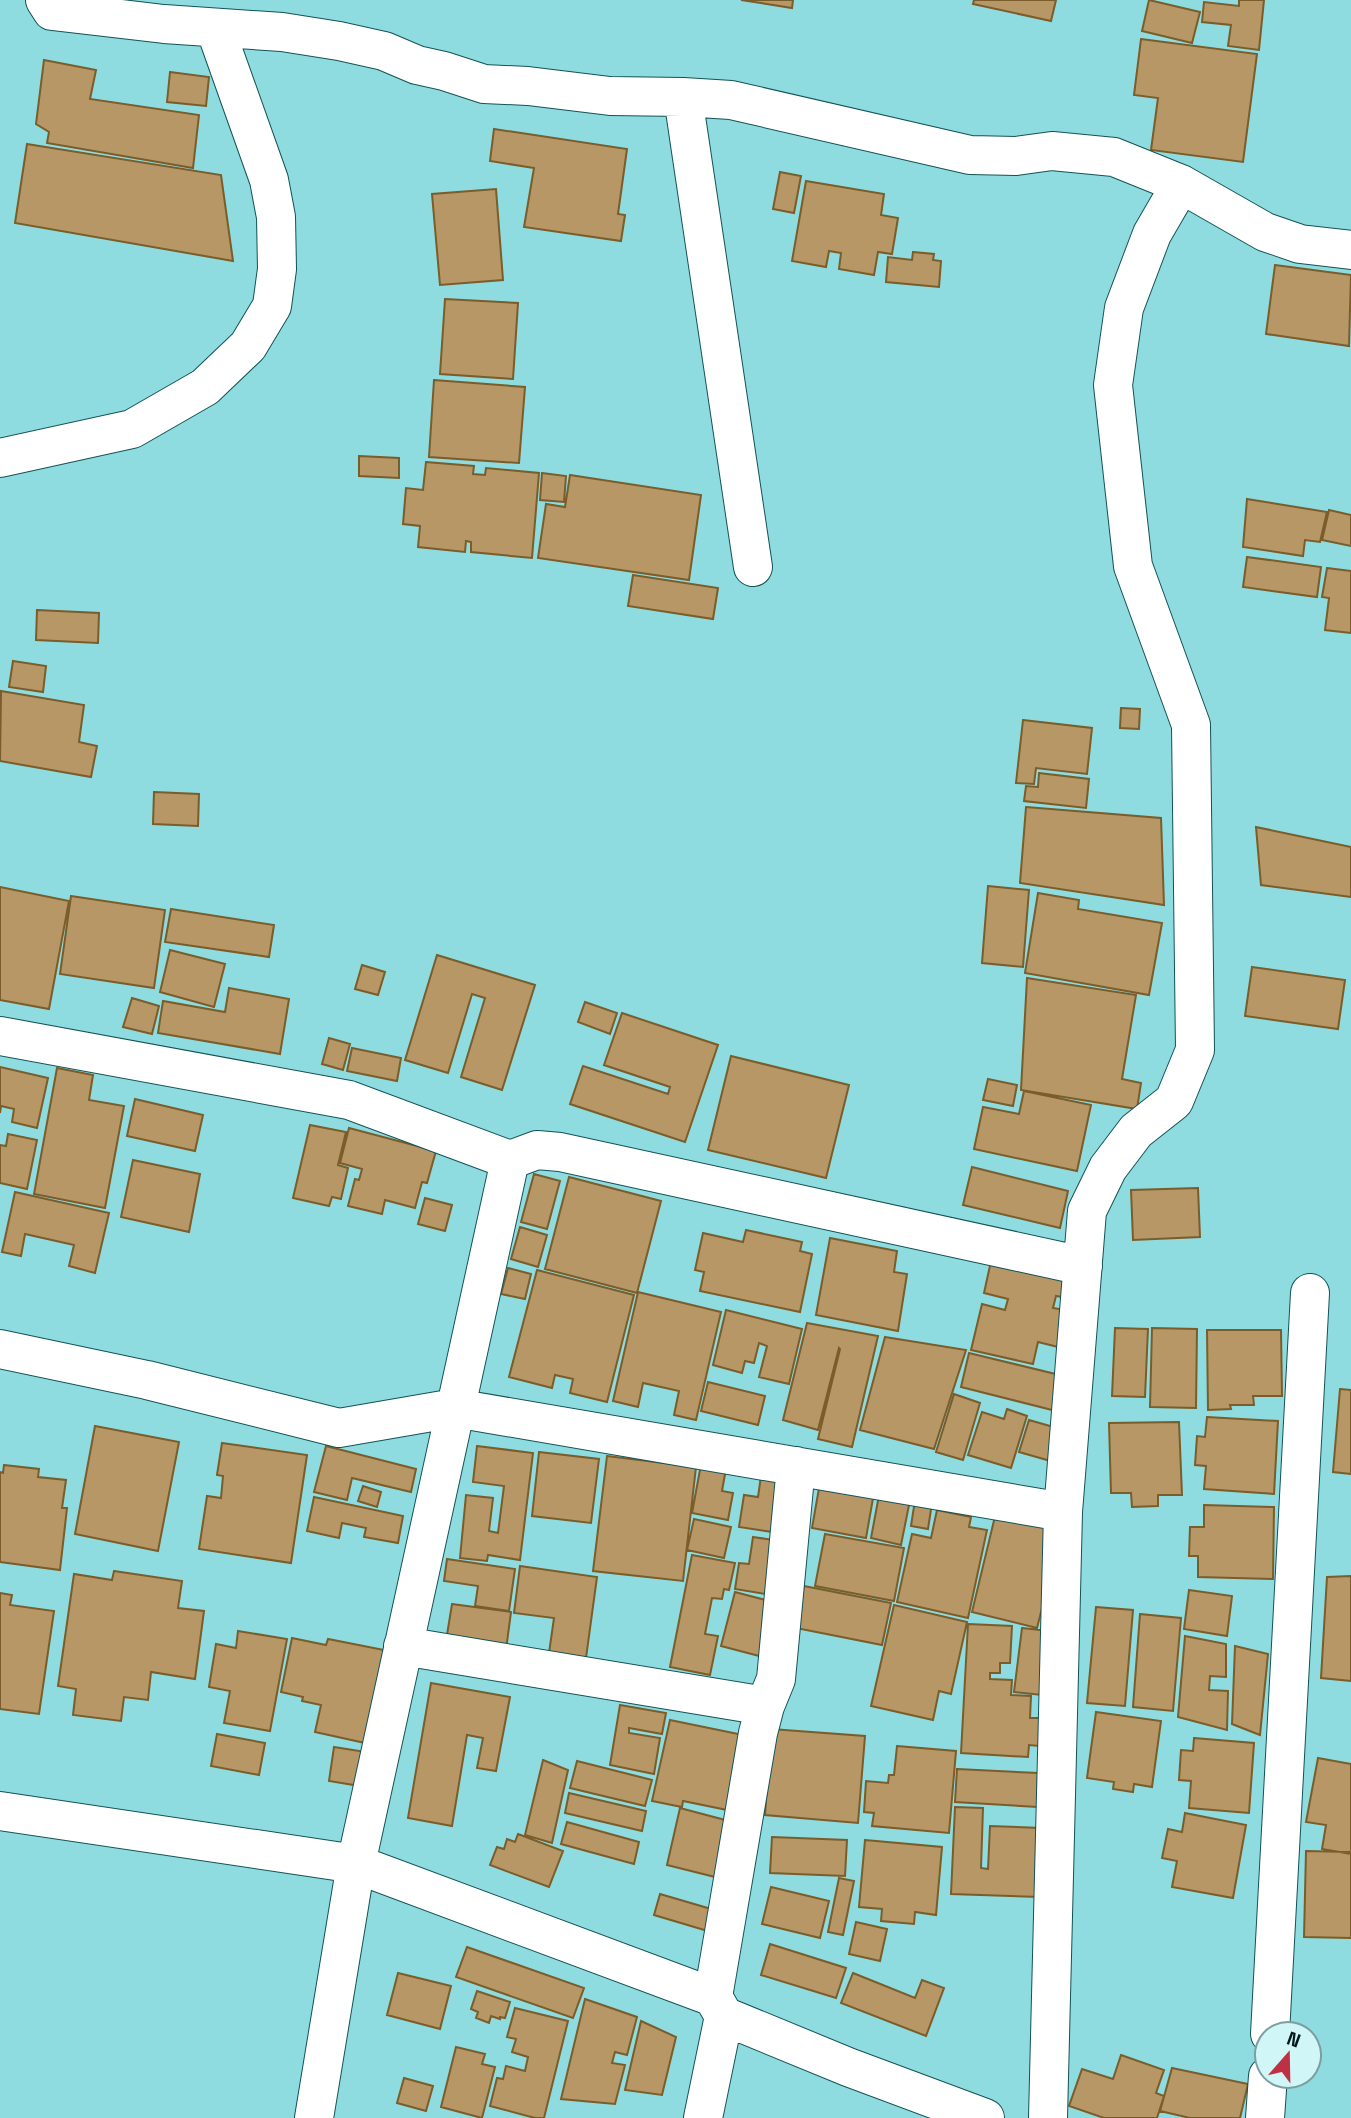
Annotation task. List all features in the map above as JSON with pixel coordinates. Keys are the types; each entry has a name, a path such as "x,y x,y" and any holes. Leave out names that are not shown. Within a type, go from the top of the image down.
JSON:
{"street":[{"path":"45,0 52,11 215,28 282,32 339,41 384,51 417,65 484,84 528,86 610,96 731,100 970,155 1016,156 1052,151 1114,157 1181,184 1265,232 1300,244 1351,250"},
{"path":"0,458 132,429 205,387 248,346 272,306 277,269 276,217 269,180 215,28"},
{"path":"683,97 753,567"},
{"path":"1048,2118 1063,1512 1087,1211 1108,1168 1136,1131 1174,1101 1195,1050 1191,725 1133,566 1113,385 1124,308 1152,234 1181,184"},
{"path":"0,1036 349,1100 510,1160 537,1150 560,1152 1083,1266"},
{"path":"314,2118 356,1864 510,1160"},
{"path":"1271,2020 1310,1293"},
{"path":"0,1349 147,1380 339,1428 455,1408 1063,1512"},
{"path":"703,2118 758,1732 776,1679 796,1466"},
{"path":"403,1646 765,1706"},
{"path":"0,1811 356,1864 718,2006 849,2067 985,2118"},
{"path":"1265,2118 1267,2090"}],"building":[{"path":"741,0 793,0 792,8"},
{"path":"974,0 1056,0 1051,21 973,4"},
{"path":"1149,0 1200,12 1192,43 1142,31"},
{"path":"1239,0 1264,0 1259,50 1228,46 1231,25 1202,22 1204,2 1239,6"},
{"path":"1141,39 1257,54 1243,162 1151,150 1158,98 1134,95"},
{"path":"44,60 96,70 90,99 199,115 193,168 47,143 49,132 36,124"},
{"path":"170,72 209,77 206,106 167,102"},
{"path":"494,129 627,149 618,214 625,215 621,241 524,227 534,168 490,161"},
{"path":"27,144 221,175 233,261 15,223"},
{"path":"780,172 801,176 794,213 773,209"},
{"path":"806,181 884,194 881,215 898,218 892,254 878,252 874,275 839,269 841,253 829,251 826,267 792,261"},
{"path":"496,189 503,280 440,285 432,194"},
{"path":"913,252 934,254 933,260 941,261 939,287 886,282 888,257 912,260"},
{"path":"1275,265 1351,275 1349,346 1266,334"},
{"path":"445,299 518,303 513,379 440,374"},
{"path":"434,380 525,387 519,463 429,457"},
{"path":"359,456 399,458 399,478 359,476"},
{"path":"426,462 474,466 473,474 485,475 486,468 539,473 532,558 471,552 471,542 466,541 465,552 418,547 420,526 403,524 406,488 423,490"},
{"path":"542,473 566,476 564,502 540,500"},
{"path":"570,475 701,495 689,580 538,558 546,504 565,507"},
{"path":"1247,499 1327,512 1320,542 1305,540 1303,556 1243,547"},
{"path":"1329,510 1351,515 1351,546 1322,540"},
{"path":"1247,557 1321,567 1317,597 1243,587"},
{"path":"1327,568 1351,571 1351,633 1325,630 1329,598 1322,597"},
{"path":"633,575 718,588 713,619 628,606"},
{"path":"37,610 99,613 98,643 36,640"},
{"path":"13,661 46,666 43,692 9,687"},
{"path":"1,691 84,705 79,742 97,746 91,777 0,761"},
{"path":"1121,708 1140,709 1139,729 1120,728"},
{"path":"1023,720 1092,728 1087,774 1036,768 1034,784 1016,783"},
{"path":"1039,773 1089,779 1086,808 1024,801 1026,786 1038,787"},
{"path":"154,792 199,794 198,826 153,824"},
{"path":"1026,807 1161,818 1164,905 1020,883"},
{"path":"1256,827 1351,847 1351,897 1261,885"},
{"path":"988,886 1029,890 1023,967 982,963"},
{"path":"0,887 69,901 49,1009 0,1000"},
{"path":"1038,893 1079,900 1078,909 1162,923 1149,995 1025,973"},
{"path":"71,896 165,910 154,988 60,974"},
{"path":"171,909 274,925 269,957 165,942"},
{"path":"170,950 225,964 214,1007 160,992"},
{"path":"437,955 535,985 502,1090 461,1077 485,998 472,994 448,1073 405,1060"},
{"path":"362,965 385,972 378,995 355,989"},
{"path":"1252,967 1345,980 1338,1029 1245,1016"},
{"path":"1027,978 1136,995 1122,1079 1141,1083 1137,1109 1021,1090"},
{"path":"229,988 289,999 280,1054 158,1033 163,1001 225,1012"},
{"path":"132,998 159,1006 152,1034 123,1027"},
{"path":"585,1002 617,1013 610,1034 578,1022"},
{"path":"622,1013 718,1045 685,1142 570,1104 583,1066 668,1094 670,1087 604,1065"},
{"path":"329,1038 350,1044 343,1070 322,1064"},
{"path":"352,1048 401,1058 397,1081 347,1071"},
{"path":"731,1056 849,1085 826,1178 708,1150"},
{"path":"0,1067 48,1078 37,1128 12,1122 14,1109 1,1106 0,1113"},
{"path":"57,1068 93,1075 89,1100 124,1106 105,1208 34,1194"},
{"path":"988,1079 1017,1085 1013,1106 983,1100"},
{"path":"1024,1091 1091,1105 1077,1171 974,1149 983,1107 1019,1114"},
{"path":"135,1099 203,1115 195,1151 127,1136"},
{"path":"310,1125 346,1132 338,1165 348,1168 341,1199 332,1197 329,1206 293,1198"},
{"path":"349,1128 436,1151 427,1183 422,1182 415,1208 385,1200 382,1214 348,1206 355,1179 359,1180 362,1169 340,1163"},
{"path":"8,1134 37,1140 27,1189 0,1183 0,1145 6,1146"},
{"path":"133,1160 200,1174 189,1232 121,1217"},
{"path":"972,1167 1068,1191 1060,1228 963,1205"},
{"path":"534,1174 560,1181 547,1229 521,1222"},
{"path":"569,1177 661,1201 637,1293 545,1269"},
{"path":"1198,1188 1200,1237 1133,1240 1131,1190"},
{"path":"15,1192 109,1213 95,1273 69,1266 74,1245 25,1234 21,1256 2,1252"},
{"path":"425,1198 452,1205 445,1231 418,1224"},
{"path":"520,1227 547,1235 538,1267 511,1259"},
{"path":"746,1230 802,1242 800,1251 812,1254 800,1312 700,1291 704,1272 695,1270 703,1233 743,1242"},
{"path":"830,1238 897,1251 894,1272 907,1274 898,1331 816,1315"},
{"path":"991,1261 1078,1281 1073,1299 1056,1296 1053,1308 1071,1311 1062,1348 1038,1342 1033,1364 971,1350 982,1304 1005,1310 1008,1299 984,1293"},
{"path":"508,1268 531,1274 525,1299 501,1294"},
{"path":"537,1270 634,1295 607,1402 570,1393 573,1379 555,1375 552,1388 509,1377"},
{"path":"638,1292 721,1312 696,1420 674,1415 679,1391 643,1383 638,1407 613,1401"},
{"path":"726,1310 802,1329 789,1384 759,1377 767,1346 759,1343 754,1363 745,1361 742,1373 713,1365"},
{"path":"807,1323 878,1336 852,1447 818,1439 839,1348 818,1430 783,1420"},
{"path":"1115,1328 1148,1329 1145,1397 1112,1396"},
{"path":"1152,1328 1197,1329 1196,1408 1150,1407"},
{"path":"1207,1330 1281,1330 1282,1396 1253,1396 1254,1405 1230,1405 1231,1409 1208,1410"},
{"path":"885,1337 966,1350 934,1449 860,1430"},
{"path":"969,1353 1068,1377 1060,1412 961,1387"},
{"path":"708,1382 765,1396 758,1425 701,1411"},
{"path":"1340,1389 1351,1390 1351,1474 1333,1472"},
{"path":"954,1394 980,1403 963,1460 936,1452"},
{"path":"1007,1409 1027,1416 1011,1468 968,1455 982,1412 1004,1419"},
{"path":"1207,1417 1278,1421 1274,1494 1204,1489 1206,1466 1195,1465 1197,1436 1205,1437"},
{"path":"1029,1420 1064,1430 1054,1462 1019,1452"},
{"path":"1179,1422 1182,1495 1158,1495 1158,1506 1132,1507 1131,1493 1111,1493 1109,1423"},
{"path":"95,1426 179,1442 158,1551 75,1534"},
{"path":"222,1443 307,1455 291,1563 199,1549 207,1496 221,1498 223,1476 217,1475"},
{"path":"326,1446 416,1469 411,1492 352,1478 347,1500 314,1492"},
{"path":"477,1446 533,1453 520,1560 488,1555 487,1561 460,1558 466,1495 493,1498 489,1531 498,1533 504,1486 473,1482"},
{"path":"539,1452 599,1459 591,1523 532,1516"},
{"path":"607,1456 696,1467 683,1581 593,1571"},
{"path":"702,1459 727,1463 722,1491 733,1493 728,1520 692,1513"},
{"path":"4,1465 39,1469 38,1477 66,1480 62,1508 67,1508 60,1570 0,1562 0,1472 3,1473"},
{"path":"762,1469 788,1473 779,1533 739,1527 744,1495 758,1497"},
{"path":"821,1477 875,1487 866,1538 812,1528"},
{"path":"363,1486 381,1492 377,1507 358,1501"},
{"path":"880,1490 911,1495 901,1545 871,1538"},
{"path":"314,1497 403,1516 398,1543 364,1537 366,1528 342,1523 339,1538 307,1531"},
{"path":"915,1500 932,1503 928,1529 911,1526"},
{"path":"1204,1505 1274,1507 1273,1579 1198,1577 1198,1556 1189,1556 1190,1527 1204,1527"},
{"path":"997,1508 1063,1525 1037,1628 972,1612"},
{"path":"937,1510 971,1517 969,1527 987,1530 968,1618 897,1602 912,1534 931,1538"},
{"path":"694,1519 731,1527 724,1558 687,1550"},
{"path":"825,1534 904,1548 894,1601 815,1586"},
{"path":"753,1537 780,1541 771,1595 735,1589 739,1563 749,1564"},
{"path":"692,1555 735,1563 729,1590 724,1589 722,1599 712,1598 705,1634 718,1636 710,1675 670,1667"},
{"path":"447,1559 515,1569 509,1611 475,1606 478,1586 444,1581"},
{"path":"520,1566 597,1577 586,1658 549,1653 554,1618 514,1613"},
{"path":"114,1571 182,1581 178,1608 204,1611 195,1679 151,1672 148,1700 124,1697 121,1721 73,1715 76,1689 58,1686 74,1574 112,1580"},
{"path":"1351,1576 1351,1681 1321,1678 1327,1577"},
{"path":"804,1586 891,1603 882,1645 796,1628"},
{"path":"1189,1590 1232,1596 1227,1636 1184,1629"},
{"path":"735,1592 777,1603 763,1657 721,1646"},
{"path":"0,1593 12,1595 10,1605 54,1611 39,1714 0,1709"},
{"path":"452,1604 511,1612 506,1650 446,1641"},
{"path":"894,1605 967,1622 951,1694 939,1691 933,1720 871,1706"},
{"path":"1096,1607 1133,1610 1125,1706 1087,1703"},
{"path":"1140,1614 1181,1618 1173,1711 1133,1707"},
{"path":"968,1624 1012,1626 1010,1663 1000,1663 1000,1673 990,1673 990,1679 1012,1680 1011,1695 1031,1696 1030,1718 1040,1718 1039,1746 1029,1745 1028,1757 961,1753"},
{"path":"1022,1628 1049,1631 1042,1695 1014,1692"},
{"path":"238,1631 287,1639 270,1731 224,1723 230,1691 209,1687 216,1644 236,1648"},
{"path":"1185,1636 1226,1644 1226,1677 1210,1676 1209,1690 1228,1691 1227,1730 1178,1717"},
{"path":"292,1638 326,1645 328,1639 384,1650 365,1743 315,1732 321,1705 281,1692"},
{"path":"1235,1646 1268,1654 1260,1735 1232,1724"},
{"path":"431,1683 510,1697 496,1771 477,1768 483,1738 467,1735 452,1826 408,1818"},
{"path":"620,1705 666,1713 662,1734 629,1728 629,1733 660,1738 654,1774 610,1765"},
{"path":"1096,1712 1161,1721 1152,1787 1134,1784 1133,1792 1113,1789 1114,1782 1087,1778"},
{"path":"670,1720 748,1736 732,1811 683,1801 682,1807 652,1801"},
{"path":"771,1729 865,1736 858,1823 765,1815"},
{"path":"217,1734 265,1743 259,1775 211,1766"},
{"path":"1194,1738 1254,1743 1249,1813 1189,1808 1191,1781 1179,1780 1181,1750 1193,1751"},
{"path":"897,1746 956,1751 949,1833 872,1826 874,1813 864,1812 866,1781 888,1783 889,1775 894,1775"},
{"path":"334,1747 366,1752 360,1786 329,1781"},
{"path":"1318,1758 1351,1764 1351,1854 1322,1849 1326,1825 1306,1822"},
{"path":"543,1760 568,1770 552,1843 525,1835"},
{"path":"577,1761 652,1780 645,1806 570,1788"},
{"path":"957,1769 1038,1773 1037,1807 955,1802"},
{"path":"569,1793 646,1811 642,1831 565,1813"},
{"path":"955,1807 983,1808 981,1868 988,1869 990,1826 1042,1828 1040,1897 951,1894"},
{"path":"680,1808 729,1821 715,1877 667,1865"},
{"path":"1185,1813 1246,1825 1233,1898 1172,1887 1177,1861 1162,1858 1168,1829 1182,1832"},
{"path":"567,1822 639,1842 634,1864 561,1844"},
{"path":"518,1834 563,1851 549,1887 490,1865 497,1847 504,1849 507,1839 515,1842"},
{"path":"772,1837 847,1840 845,1876 770,1873"},
{"path":"865,1840 942,1847 936,1915 915,1912 914,1924 881,1921 882,1909 859,1907"},
{"path":"1306,1851 1351,1852 1351,1938 1304,1937"},
{"path":"839,1878 854,1881 843,1935 828,1932"},
{"path":"771,1887 829,1901 820,1938 762,1924"},
{"path":"660,1894 718,1911 711,1932 654,1915"},
{"path":"856,1922 887,1929 880,1961 849,1954"},
{"path":"770,1944 846,1968 836,1998 761,1975"},
{"path":"467,1947 584,1988 573,2018 456,1977"},
{"path":"398,1973 451,1986 440,2029 387,2015"},
{"path":"853,1973 915,1998 922,1980 944,1988 926,2036 841,2003"},
{"path":"477,1991 510,2002 505,2018 491,2016 489,2023 476,2018 478,2012 471,2009"},
{"path":"585,1999 637,2017 627,2055 615,2052 612,2063 625,2065 615,2104 561,2099"},
{"path":"515,2008 568,2021 544,2118 490,2106 497,2078 503,2079 506,2066 525,2071 528,2057 512,2052 516,2039 507,2037"},
{"path":"641,2021 676,2037 662,2095 625,2090"},
{"path":"456,2047 485,2054 482,2064 495,2067 482,2118 441,2107"},
{"path":"1121,2055 1164,2070 1156,2093 1164,2096 1157,2118 1104,2118 1069,2106 1082,2069 1113,2079"},
{"path":"1172,2068 1248,2084 1240,2118 1190,2118 1160,2111"},
{"path":"404,2078 433,2086 426,2111 397,2103"}]}
